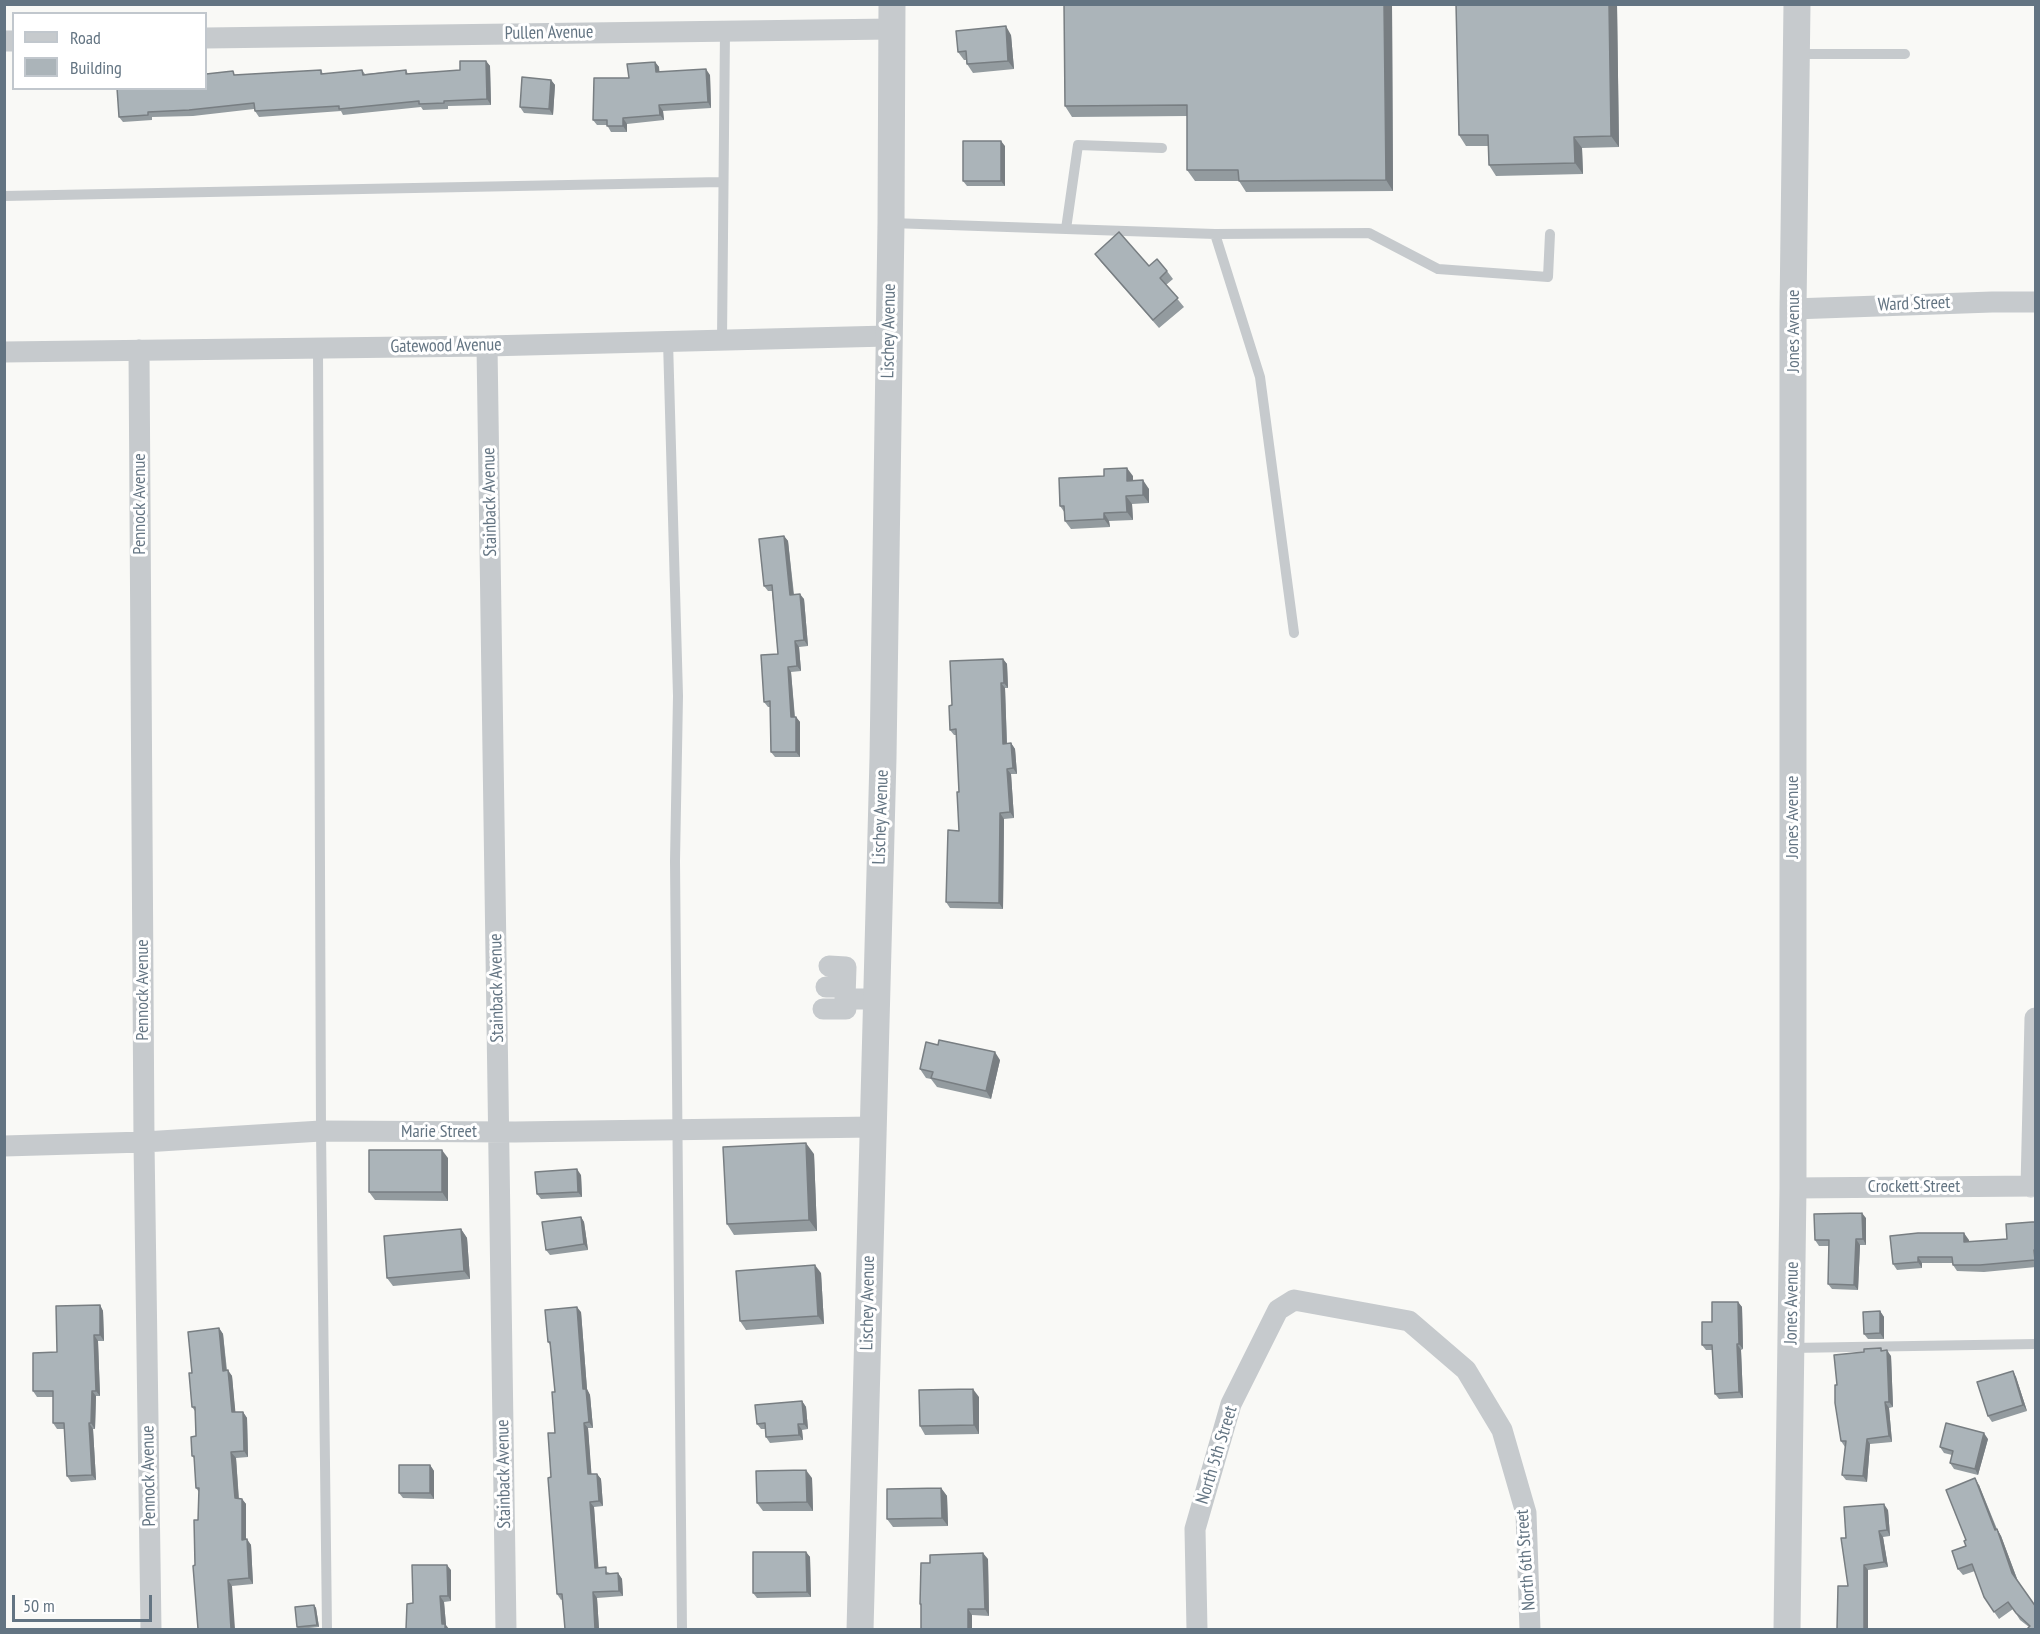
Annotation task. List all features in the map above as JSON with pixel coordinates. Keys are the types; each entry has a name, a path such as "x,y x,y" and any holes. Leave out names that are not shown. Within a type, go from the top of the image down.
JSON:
{"street":[{"name":"Jones Avenue","path":"1786,1629 1794,1188 1793,309 1797,4"},
{"name":"Pullen Avenue","path":"207,38 725,31 892,17"},
{"name":"Lischey Avenue","path":"860,1629 883,735 892,17"},
{"name":"Ward Street","path":"1793,309 2036,302"},
{"name":"Gatewood Avenue","path":"4,352 487,346 888,336"},
{"name":"Stainback Avenue","path":"487,346 506,1629"},
{"name":"Pennock Avenue","path":"139,350 144,1142 151,1629"},
{"path":"823,1009 846,1009 839,991 846,967 829,966"},
{"path":"839,991 876,999"},
{"path":"2033,1186 2035,1018"},
{"name":"Marie Street","path":"4,1146 144,1142 321,1131 499,1132 873,1127"},
{"name":"Crockett Street","path":"1794,1188 2033,1186"},
{"name":"North 5th Street","path":"1197,1629 1195,1529 1231,1404 1278,1310 1294,1300"},
{"name":"North 6th Street","path":"1294,1300 1408,1321 1466,1370 1502,1430 1526,1513 1530,1629"}],"lane":[{"path":"722,339 725,31"},
{"path":"1797,54 1905,54"},
{"path":"1066,229 1078,145 1162,148"},
{"path":"4,196 722,182"},
{"path":"891,223 1215,234 1369,233 1438,269 1548,277 1550,234"},
{"path":"1215,234 1260,377 1294,633"},
{"path":"668,341 678,696 675,861 676,1130 682,1629"},
{"path":"318,348 321,1131 327,1629"},
{"path":"1791,1348 2036,1344"}],"building":[{"path":"1064,4 1384,4 1386,180 1239,181 1238,170 1187,170 1187,105 1065,106"},
{"path":"1456,4 1609,4 1611,136 1574,137 1575,163 1489,165 1488,135 1459,135"},
{"path":"1006,26 1008,61 967,64 966,51 958,52 956,31"},
{"path":"460,61 486,61 487,99 419,104 419,101 339,109 339,106 255,111 254,103 148,112 148,115 119,117 117,90 207,90 207,74 233,71 234,75 321,70 321,74 362,70 363,75 406,70 406,74 460,70"},
{"path":"655,62 656,72 706,69 708,102 659,105 660,115 623,118 623,126 607,126 607,120 593,120 594,78 629,78 627,64"},
{"path":"522,77 551,80 549,109 520,107"},
{"path":"963,141 1001,141 1001,181 963,181"},
{"path":"1119,232 1149,266 1157,259 1167,271 1160,278 1178,298 1153,320 1095,254"},
{"path":"1127,468 1127,481 1143,480 1143,495 1126,496 1127,512 1104,513 1104,519 1065,521 1064,506 1060,506 1059,478 1104,476 1104,469"},
{"path":"784,536 790,595 800,594 804,640 795,641 797,666 788,667 791,717 796,717 796,752 771,752 770,701 764,702 761,655 778,654 772,585 764,586 759,539"},
{"path":"1003,659 1004,683 1001,683 1003,744 1011,743 1013,768 1007,769 1010,812 1000,813 999,903 946,902 948,830 959,831 956,729 950,730 949,706 952,705 950,661"},
{"path":"939,1040 995,1052 986,1091 931,1078 933,1072 920,1069 926,1042 938,1045"},
{"path":"806,1143 809,1220 727,1224 723,1147"},
{"path":"369,1150 442,1150 442,1192 369,1192"},
{"path":"577,1169 578,1192 537,1194 535,1172"},
{"path":"1862,1213 1863,1239 1856,1239 1854,1285 1828,1284 1829,1240 1815,1240 1814,1214"},
{"path":"581,1217 584,1244 546,1250 542,1222"},
{"path":"2036,1222 2035,1260 1953,1265 1952,1257 1918,1257 1918,1262 1893,1264 1890,1236 1918,1233 1964,1233 1964,1242 2007,1239 2006,1224"},
{"path":"461,1229 464,1271 387,1278 384,1236"},
{"path":"815,1265 818,1316 740,1321 736,1271"},
{"path":"1712,1302 1738,1302 1739,1392 1715,1394 1712,1345 1702,1345 1702,1322 1712,1322"},
{"path":"100,1305 100,1335 94,1335 96,1391 92,1391 91,1423 89,1423 92,1475 67,1476 64,1423 53,1423 53,1391 33,1391 33,1353 57,1352 56,1306"},
{"path":"577,1307 583,1389 586,1389 589,1422 584,1423 588,1474 597,1474 599,1501 590,1502 595,1568 606,1567 606,1574 618,1573 619,1591 593,1592 595,1629 565,1629 562,1594 557,1594 548,1478 551,1477 548,1433 555,1433 552,1392 555,1392 545,1310"},
{"path":"1880,1311 1880,1333 1864,1334 1863,1312"},
{"path":"219,1328 223,1371 228,1370 232,1412 243,1412 244,1451 231,1452 235,1498 242,1499 242,1540 247,1539 249,1578 228,1580 231,1629 198,1629 193,1566 195,1565 194,1520 198,1520 199,1488 196,1488 194,1456 192,1456 191,1437 196,1436 195,1407 192,1407 189,1373 192,1373 188,1332"},
{"path":"1881,1348 1881,1351 1887,1350 1889,1402 1885,1402 1889,1436 1867,1439 1863,1476 1842,1475 1846,1441 1841,1441 1835,1403 1835,1385 1837,1385 1834,1355"},
{"path":"2013,1371 2023,1405 1988,1416 1977,1382"},
{"path":"973,1389 974,1425 920,1426 919,1390"},
{"path":"802,1401 804,1424 798,1424 799,1435 766,1437 765,1423 757,1424 755,1405"},
{"path":"1946,1423 1984,1433 1975,1469 1950,1463 1953,1451 1940,1447"},
{"path":"399,1465 430,1465 430,1493 399,1493"},
{"path":"806,1470 807,1502 757,1503 756,1471"},
{"path":"1975,1478 1995,1530 1997,1529 2012,1573 2036,1607 2036,1629 2027,1629 2030,1626 2008,1602 1994,1612 1984,1597 1972,1564 1958,1569 1952,1551 1966,1546 1964,1541 1966,1540 1946,1490"},
{"path":"941,1488 942,1518 887,1519 887,1489"},
{"path":"1884,1504 1887,1530 1879,1531 1884,1562 1864,1565 1864,1629 1837,1629 1838,1586 1848,1586 1841,1538 1846,1538 1844,1507"},
{"path":"753,1552 806,1552 807,1592 753,1593"},
{"path":"983,1553 985,1609 968,1609 968,1629 921,1629 921,1563 930,1563 930,1555"},
{"path":"412,1565 447,1565 448,1596 440,1596 442,1624 445,1624 445,1629 406,1629 407,1604 413,1603"},
{"path":"314,1605 317,1625 297,1627 295,1607"}]}
